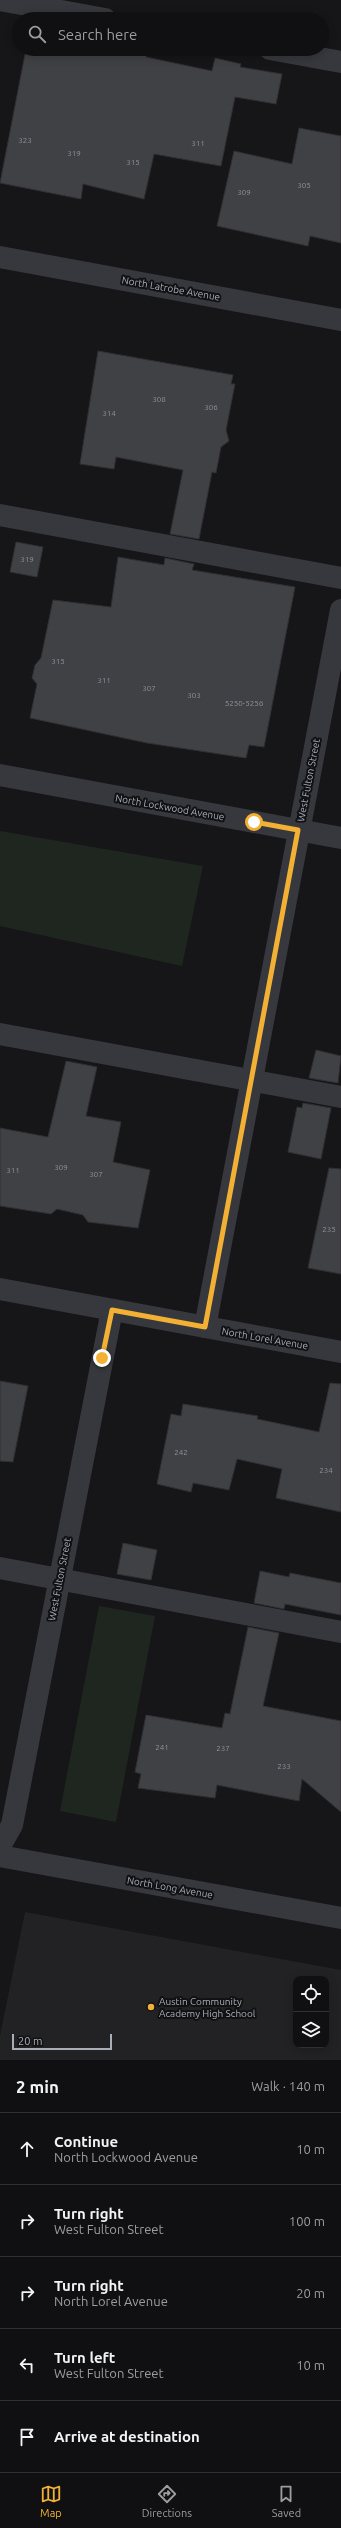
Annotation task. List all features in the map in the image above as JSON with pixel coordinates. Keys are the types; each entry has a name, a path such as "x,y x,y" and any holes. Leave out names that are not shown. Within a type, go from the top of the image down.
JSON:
{"street":[{"path":"0,0 66,12"},
{"path":"308,56 341,62"},
{"name":"North Latrobe Avenue","path":"0,257 341,320"},
{"path":"0,515 341,578"},
{"name":"West Fulton Street","path":"205,1327 298,830 341,610"},
{"name":"North Lockwood Avenue","path":"0,775 341,838"},
{"path":"0,1034 341,1097"},
{"name":"North Lorel Avenue","path":"0,1289 341,1352"},
{"name":"West Fulton Street","path":"0,1846 12,1825 112,1310"},
{"path":"0,1568 341,1632"},
{"name":"North Long Avenue","path":"0,1856 341,1918"}],"shaded area":[{"path":"0,831 203,866 182,966 0,926"},
{"path":"99,1606 155,1616 116,1822 60,1811"},
{"name":"Austin Community Academy High School","path":"25,1912 341,1970 341,2060 0,2060 0,2036"}],"building":[{"path":"25,56 146,56 212,71 215,58 241,64 240,67 282,74 276,104 235,97 221,166 154,154 144,199 83,184 81,199 0,183"},
{"path":"299,128 341,136 341,243 310,236 308,246 217,226 234,151 292,164"},
{"path":"98,351 233,375 231,384 235,384 226,430 229,441 221,447 216,473 212,472 199,539 170,534 183,470 116,457 114,469 80,464"},
{"path":"16,542 43,547 37,577 10,572"},
{"path":"118,557 164,565 165,558 194,564 192,570 295,587 264,747 249,745 246,758 147,743 30,718 37,684 32,678 35,665 41,658 53,600 111,607"},
{"path":"316,1050 341,1056 338,1083 309,1078"},
{"path":"66,1061 97,1067 86,1116 121,1122 113,1162 150,1170 138,1228 88,1222 83,1215 57,1209 51,1214 0,1206 0,1128 48,1137"},
{"path":"303,1103 331,1108 321,1159 288,1152 297,1107 302,1108"},
{"path":"329,1168 341,1169 341,1274 308,1268"},
{"path":"0,1381 28,1386 13,1462 0,1461"},
{"path":"330,1383 341,1384 341,1512 276,1498 282,1469 237,1459 229,1490 193,1483 191,1492 157,1484 171,1414 181,1416 183,1404 258,1416 257,1419 319,1432"},
{"path":"123,1543 157,1550 151,1580 117,1574"},
{"path":"260,1571 289,1577 290,1573 341,1583 341,1615 285,1604 284,1609 254,1603"},
{"path":"248,1627 279,1633 263,1706 341,1721 341,1812 302,1779 299,1801 217,1785 215,1798 138,1788 141,1774 135,1772 146,1715 222,1728 225,1713 230,1714"}],"place":[{"name":"Austin Community Academy High School","path":"151,2007"}],"route":[{"path":"102,1358 112,1310 205,1327 298,830 254,822"}]}
